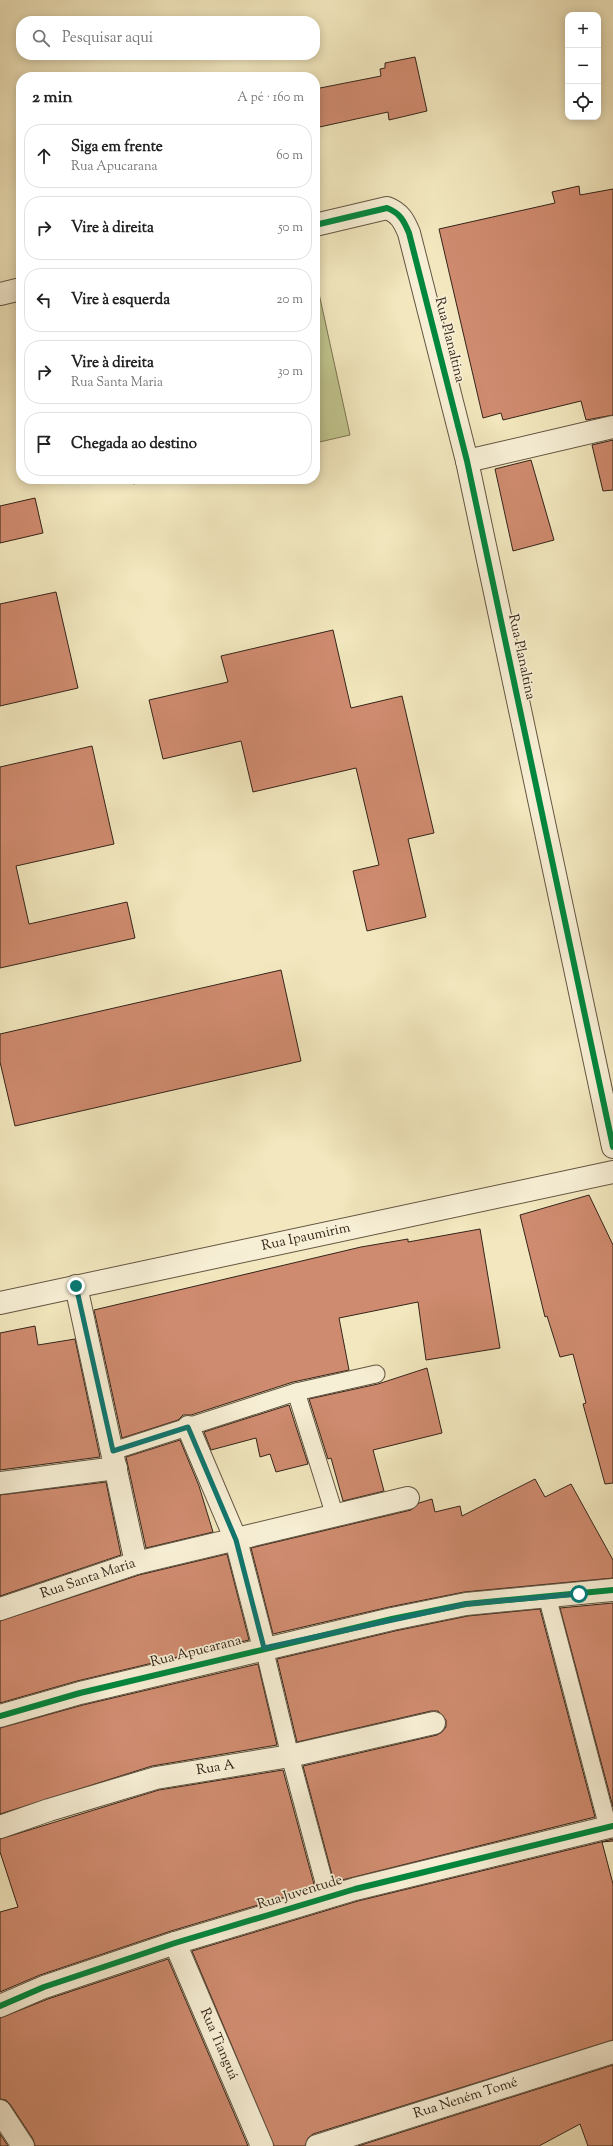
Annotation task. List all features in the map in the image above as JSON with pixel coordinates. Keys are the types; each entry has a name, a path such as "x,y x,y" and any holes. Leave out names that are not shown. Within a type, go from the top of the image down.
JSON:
{"street":[{"name":"Rua Planaltina","path":"320,224 387,208 396,211 404,221 409,233 467,461 613,1147"},
{"path":"0,294 16,290"},
{"path":"467,461 613,427"},
{"name":"Rua Ipaumirim","path":"0,1303 613,1172"},
{"name":"Rua Santa Maria","path":"0,1609 136,1563 76,1286"},
{"path":"188,1427 236,1540 264,1648"},
{"path":"0,1483 114,1460"},
{"path":"136,1563 408,1498"},
{"name":"Rua Apucarana","path":"0,1716 80,1693 264,1648 466,1604 613,1590"},
{"name":"Rua A","path":"0,1827 49,1810 156,1778 290,1756 434,1723"},
{"name":"Rua Juventude","path":"0,2006 44,1987 175,1943 355,1889 610,1826"},
{"name":"Rua Tianguá","path":"175,1943 262,2146"},
{"name":"Rua Neném Tomé","path":"317,2146 613,2052"},
{"path":"0,2112 23,2146"}],"lane":[{"path":"114,1460 188,1427 296,1392 376,1374"},
{"path":"296,1392 335,1516"},
{"path":"548,1596 610,1826"},
{"path":"264,1648 290,1756 328,1897"}],"green space":[{"path":"320,298 350,435 320,442"}],"building":[{"path":"415,57 427,111 389,120 388,112 320,127 320,88 381,76 380,69 385,68 385,63"},
{"path":"579,186 580,195 613,189 613,415 586,420 581,401 503,420 501,413 483,418 439,229 555,203 552,192"},
{"path":"613,440 613,490 603,491 592,445"},
{"path":"531,460 554,540 513,551 495,469"},
{"path":"35,498 43,533 0,543 0,506"},
{"path":"56,592 78,688 0,706 0,604"},
{"path":"333,630 351,708 402,696 434,833 408,839 426,917 367,931 353,871 379,865 356,768 253,792 241,741 163,759 149,700 228,682 221,656"},
{"path":"92,746 114,844 16,866 29,924 127,902 135,938 0,968 0,767"},
{"path":"281,970 301,1061 15,1126 0,1062 0,1034"},
{"path":"589,1195 613,1245 613,1483 605,1484 583,1404 586,1403 573,1354 560,1357 547,1316 545,1317 520,1215"},
{"path":"480,1229 500,1348 426,1360 418,1302 339,1318 349,1370 293,1382 191,1415 183,1415 178,1420 122,1438 94,1310 361,1247 408,1239 408,1242"},
{"path":"35,1326 38,1345 75,1339 100,1457 0,1470 0,1333"},
{"path":"427,1368 442,1433 373,1450 384,1491 343,1501 331,1458 328,1459 309,1399 378,1384"},
{"path":"289,1405 308,1464 276,1472 270,1454 260,1457 256,1438 211,1450 204,1432"},
{"path":"180,1440 199,1486 213,1532 146,1548 126,1457"},
{"path":"535,1479 545,1497 571,1484 613,1560 613,1578 464,1592 389,1607 273,1634 251,1548 411,1510 419,1503 432,1499 435,1512 460,1506 462,1516"},
{"path":"106,1482 121,1555 0,1596 0,1495"},
{"path":"227,1554 249,1640 77,1681 0,1703 0,1621 139,1575"},
{"path":"613,1603 613,1807 560,1608"},
{"path":"540,1609 595,1817 334,1882 303,1766 437,1735 446,1727 446,1720 438,1711 431,1711 297,1742 277,1659 395,1631 468,1616"},
{"path":"258,1664 277,1745 152,1766 0,1814 0,1728 83,1705"},
{"path":"283,1770 315,1888 171,1931 40,1975 0,1992 0,1912 18,1907 0,1852 0,1839 159,1790"},
{"path":"613,1839 613,1841 602,1842 613,1884 613,2040 313,2134 308,2138 305,2146 274,2146 192,1951 358,1901"},
{"path":"168,1959 248,2146 35,2146 33,2139 10,2104 6,2100 0,2099 0,2018 48,1999"},
{"path":"613,2065 613,2146 588,2146 580,2124 539,2146 358,2146"},
{"path":"0,2134 8,2146 0,2146"}],"cycle path":[{"path":"320,224 387,208 395,212 401,218 409,233 467,461 613,1147"},
{"path":"0,1716 80,1693 392,1619 466,1604 613,1590"},
{"path":"0,2006 44,1987 175,1943 355,1889 613,1826"}],"route":[{"path":"76,1286 113,1451 188,1427 236,1540 264,1648 466,1604 520,1598 579,1594"}]}
